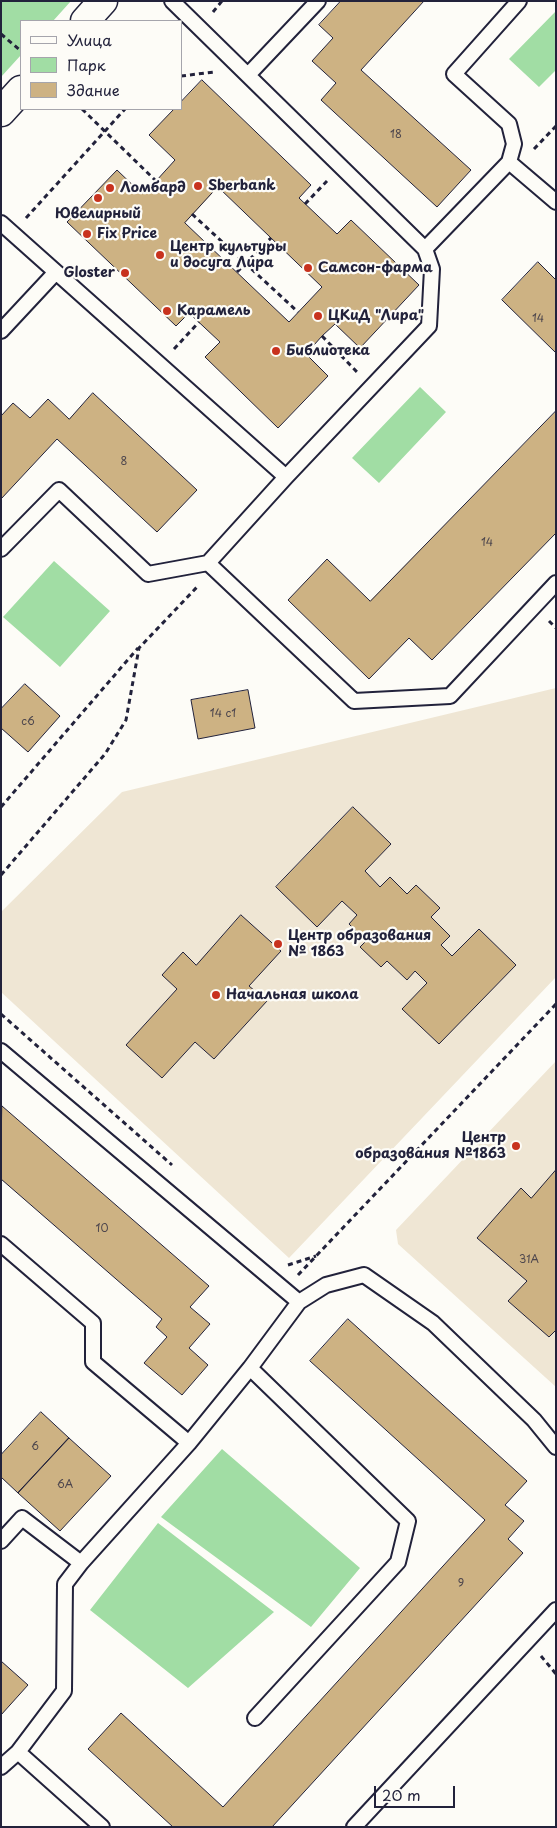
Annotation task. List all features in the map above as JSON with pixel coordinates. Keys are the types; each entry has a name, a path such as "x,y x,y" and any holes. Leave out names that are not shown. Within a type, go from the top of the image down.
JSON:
{"street":[{"path":"86,20 103,1"},
{"path":"1,112 20,91"}],"lane":[{"path":"1,549 59,490 148,574 211,566 286,476 429,326 432,269 424,250 172,1"},
{"path":"245,72 318,1"},
{"path":"424,250 513,165 514,144 509,124 454,74 519,1"},
{"path":"513,165 556,202"},
{"path":"1,223 286,476"},
{"path":"1,331 56,272"},
{"path":"211,566 354,701 450,696 556,583"},
{"path":"1,1050 299,1302"},
{"path":"1,1244 93,1323 93,1362 189,1443"},
{"path":"1,1767 18,1752 64,1691 65,1584 81,1563 189,1443 250,1368 299,1302 326,1285 364,1275 433,1323 534,1420 556,1447"},
{"path":"250,1368 408,1521 398,1562 255,1718"},
{"path":"1,1542 22,1518 81,1563"},
{"path":"354,1827 556,1610"},
{"path":"18,1752 102,1827"}],"path":[{"path":"1,34 20,50"},
{"path":"182,76 245,72"},
{"path":"83,110 156,181"},
{"path":"12,234 124,110"},
{"path":"305,204 341,166"},
{"path":"192,214 298,312"},
{"path":"237,272 271,238"},
{"path":"160,364 199,322"},
{"path":"322,336 371,386"},
{"path":"1,807 211,566"},
{"path":"1,875 104,754 126,720 139,648"},
{"path":"285,1289 556,1004"},
{"path":"1,1014 173,1166"},
{"path":"286,1265 316,1256"}],"shaded area":[{"name":"Центр образования № 1863","path":"556,688 556,977 289,1258 1,992 1,912 122,792"},
{"name":"Центр образования №1863","path":"556,1061 556,1387 398,1244 396,1230"}],"green space":[{"path":"1,1 71,1 54,20 20,20 20,56 1,77"},
{"path":"556,11 556,70 539,87 509,59"},
{"path":"420,387 446,412 379,483 352,458"},
{"path":"54,561 110,611 60,667 3,617"},
{"path":"222,1449 360,1568 311,1627 161,1517"},
{"path":"158,1523 274,1612 188,1688 90,1610"}],"building":[{"path":"341,1 424,1 361,70 471,170 437,207 321,100 336,83 312,61 333,38 319,25"},
{"name":"Центр культуры и досуга Лира","path":"202,80 311,185 299,198 337,234 351,220 419,285 360,348 335,324 322,336 306,354 328,376 278,428 205,357 220,342 189,313 176,326 67,222 117,170 142,194 156,181 175,160 149,135 173,110 182,110 182,101","holes":["218,187 322,287 289,322 185,223"]},
{"path":"538,262 556,280 556,353 502,300"},
{"path":"93,393 197,490 157,532 57,439 1,499 1,416 13,403 30,418 48,399 69,419"},
{"path":"556,411 556,533 432,660 409,638 369,679 288,600 327,559 370,601"},
{"path":"25,684 60,716 28,752 1,728 1,709"},
{"path":"248,690 255,728 198,739 191,700"},
{"path":"353,807 391,844 365,871 380,887 390,877 407,894 416,885 440,908 431,917 450,936 441,945 452,956 479,929 516,965 439,1044 402,1009 427,983 415,971 407,980 387,961 381,967 360,947 366,941 349,924 357,915 342,901 317,927 276,887"},
{"name":"Начальная школа","path":"241,915 281,951 249,986 267,1001 214,1059 195,1042 162,1078 126,1045 177,989 162,975 183,952 196,965"},
{"path":"2,1106 209,1286 190,1307 210,1324 189,1348 208,1365 182,1395 144,1363 167,1337 156,1327 162,1319 1,1179"},
{"path":"556,1170 556,1330 549,1337 508,1301 527,1281 477,1238 521,1188 531,1198"},
{"path":"348,1319 527,1481 505,1505 524,1521 508,1539 523,1553 272,1827 173,1827 88,1749 121,1713 223,1807 485,1520 310,1361"},
{"path":"41,1412 69,1438 18,1493 1,1477 1,1455"},
{"path":"69,1438 111,1476 60,1531 18,1493"},
{"path":"1,1661 28,1685 1,1715"}],"place":[{"name":"Sberbank","path":"198,186"},
{"name":"Ломбард","path":"110,188"},
{"name":"Ювелирный","path":"98,198"},
{"name":"Fix Price","path":"87,234"},
{"name":"Центр культуры и досуга Лира","path":"160,255"},
{"name":"Самсон-фарма","path":"308,268"},
{"name":"Gloster","path":"125,273"},
{"name":"Карамель","path":"167,311"},
{"name":"ЦКиД \"Лира\"","path":"318,316"},
{"name":"Библиотека","path":"276,351"},
{"name":"Центр образования № 1863","path":"278,944"},
{"name":"Начальная школа","path":"216,995"},
{"name":"Центр образования №1863","path":"516,1146"}]}
